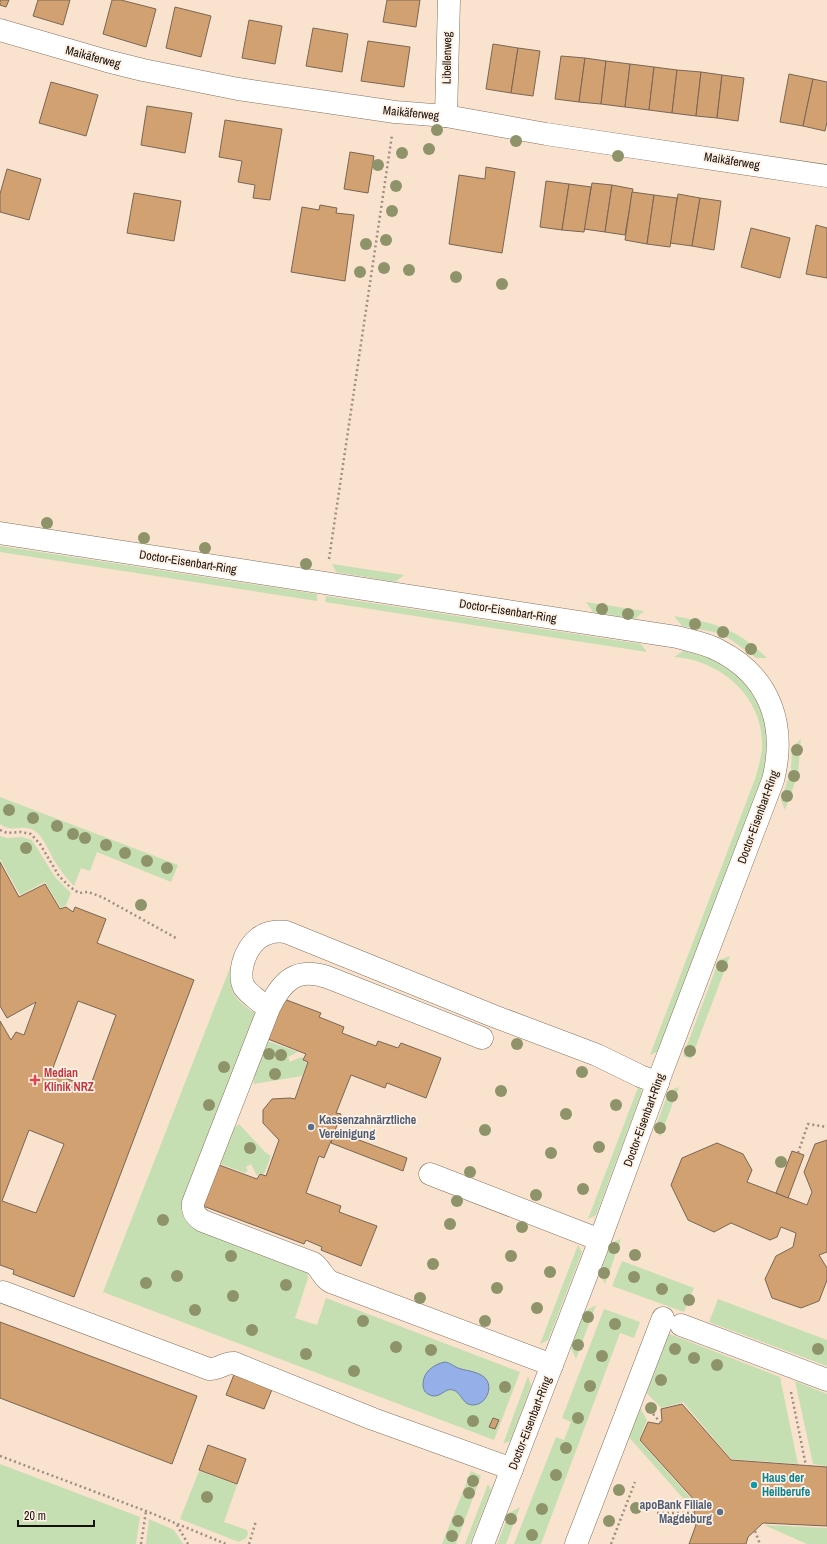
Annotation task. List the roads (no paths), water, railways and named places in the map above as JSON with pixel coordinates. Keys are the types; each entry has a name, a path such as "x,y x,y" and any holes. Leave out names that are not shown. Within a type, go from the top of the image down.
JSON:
{"street":[{"name":"Libellenweg","path":"446,116 448,0"},
{"name":"Maikäferweg","path":"0,30 143,70 238,89 395,112 446,116 546,134 827,176"},
{"name":"Doctor-Eisenbart-Ring","path":"0,533 677,637 698,642 717,649 734,659 751,675 764,693 775,718 778,734 778,761 773,780 600,1240 483,1544"},
{"path":"260,1002 247,991 242,980 241,969 246,953 252,943 260,937 271,932 286,932 498,1018 597,1055 658,1083"},
{"path":"482,1038 327,977 308,974 292,977 284,983 278,991 269,1008 193,1203 193,1208 197,1217 203,1221 315,1264 325,1278 330,1282 552,1365"},
{"path":"430,1174 600,1240"},
{"path":"3,1292 209,1369 215,1369 228,1363 234,1363 373,1419 512,1469"},
{"path":"576,1544 672,1322 827,1380"}],"water":[{"path":"445,1362 484,1377 489,1386 488,1392 483,1401 474,1405 468,1404 453,1390 447,1390 435,1396 432,1396 426,1392 423,1380 427,1372 433,1367"}],"place":[{"name":"Median Klinik NRZ","path":"35,1080"},
{"name":"Kassenzahnärztliche Vereinigung","path":"311,1127"},
{"name":"Haus der Heilberufe","path":"754,1485"},
{"name":"apoBank Filiale Magdeburg","path":"720,1512"}]}
